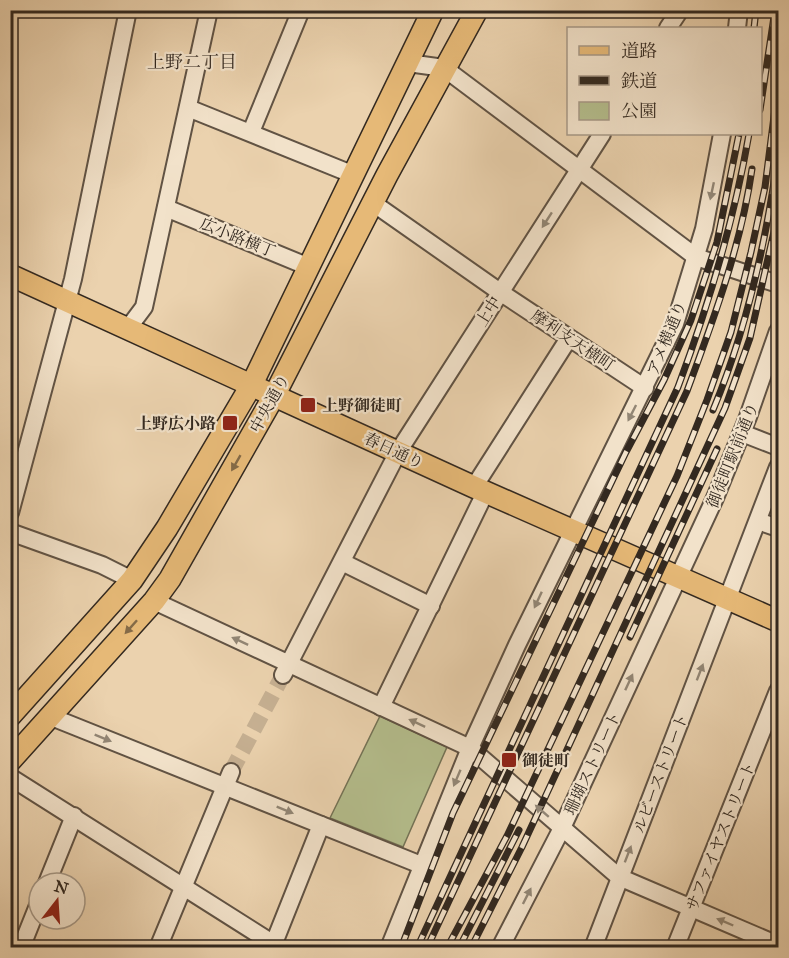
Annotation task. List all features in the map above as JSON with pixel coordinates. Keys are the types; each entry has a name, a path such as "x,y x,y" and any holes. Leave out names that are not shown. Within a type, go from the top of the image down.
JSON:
{"main road":[{"name":"中央通り","path":"10,716 132,580 167,528 252,384 433,10"},
{"name":"中央通り","path":"10,761 154,601 170,579 275,394 373,202 477,10"},
{"name":"春日通り","path":"10,275 129,327 480,489 778,621"}],"street":[{"path":"10,513 68,300 128,10"},
{"path":"129,327 144,307 208,10"},
{"path":"250,132 301,10"},
{"path":"737,27 740,10"},
{"path":"669,27 677,12"},
{"path":"408,63 444,68 696,257 778,284"},
{"path":"188,108 354,175"},
{"name":"上中","path":"286,670 399,452 601,135"},
{"name":"アメ横通り","path":"389,948 470,748 572,530 675,324 696,257 715,177 722,135"},
{"name":"摩利支天横町","path":"373,202 500,292 645,388"},
{"name":"広小路横丁","path":"166,208 309,267"},
{"name":"御徒町駅前通り","path":"678,576 742,433 778,331"},
{"path":"381,707 431,606 480,489 569,338"},
{"path":"742,433 778,447"},
{"name":"ルビーストリート","path":"592,948 729,599 778,467"},
{"path":"758,521 778,528"},
{"path":"10,532 102,565 132,580"},
{"path":"342,562 431,606"},
{"name":"珊瑚ストリート","path":"500,948 562,828 678,576"},
{"path":"154,601 286,670 381,707 470,748 619,876 778,945"},
{"name":"サファイヤストリート","path":"675,948 778,691"},
{"path":"49,716 227,779 321,825 421,865"},
{"path":"10,777 275,946 321,825"},
{"path":"158,948 227,779"},
{"path":"52,871 74,816"},
{"path":"21,948 28,931"}],"green space":[{"path":"380,716 447,747 403,847 330,818"}],"tunnel":[{"path":"231,772 283,675"}],"railway":[{"path":"754,27 756,10"},
{"path":"762,97 775,10"},
{"path":"447,948 507,836 677,476 707,400 731,332 751,252 765,187 778,85"},
{"path":"401,948 453,813 691,320 717,242 739,135"},
{"path":"417,948 678,387 720,262 749,135"},
{"path":"713,410 736,348 754,285 768,220 778,155"},
{"path":"427,948 687,391 734,254 752,169"},
{"path":"471,948 522,847 725,408 750,338 778,214"},
{"path":"630,637 717,449"},
{"path":"459,948 519,830"}],"place":[{"name":"上野御徒町","path":"308,405"},
{"name":"上野広小路","path":"230,423"},
{"name":"御徒町","path":"509,760"}],"district":[{"name":"上野二丁目","path":"192,62"}]}
